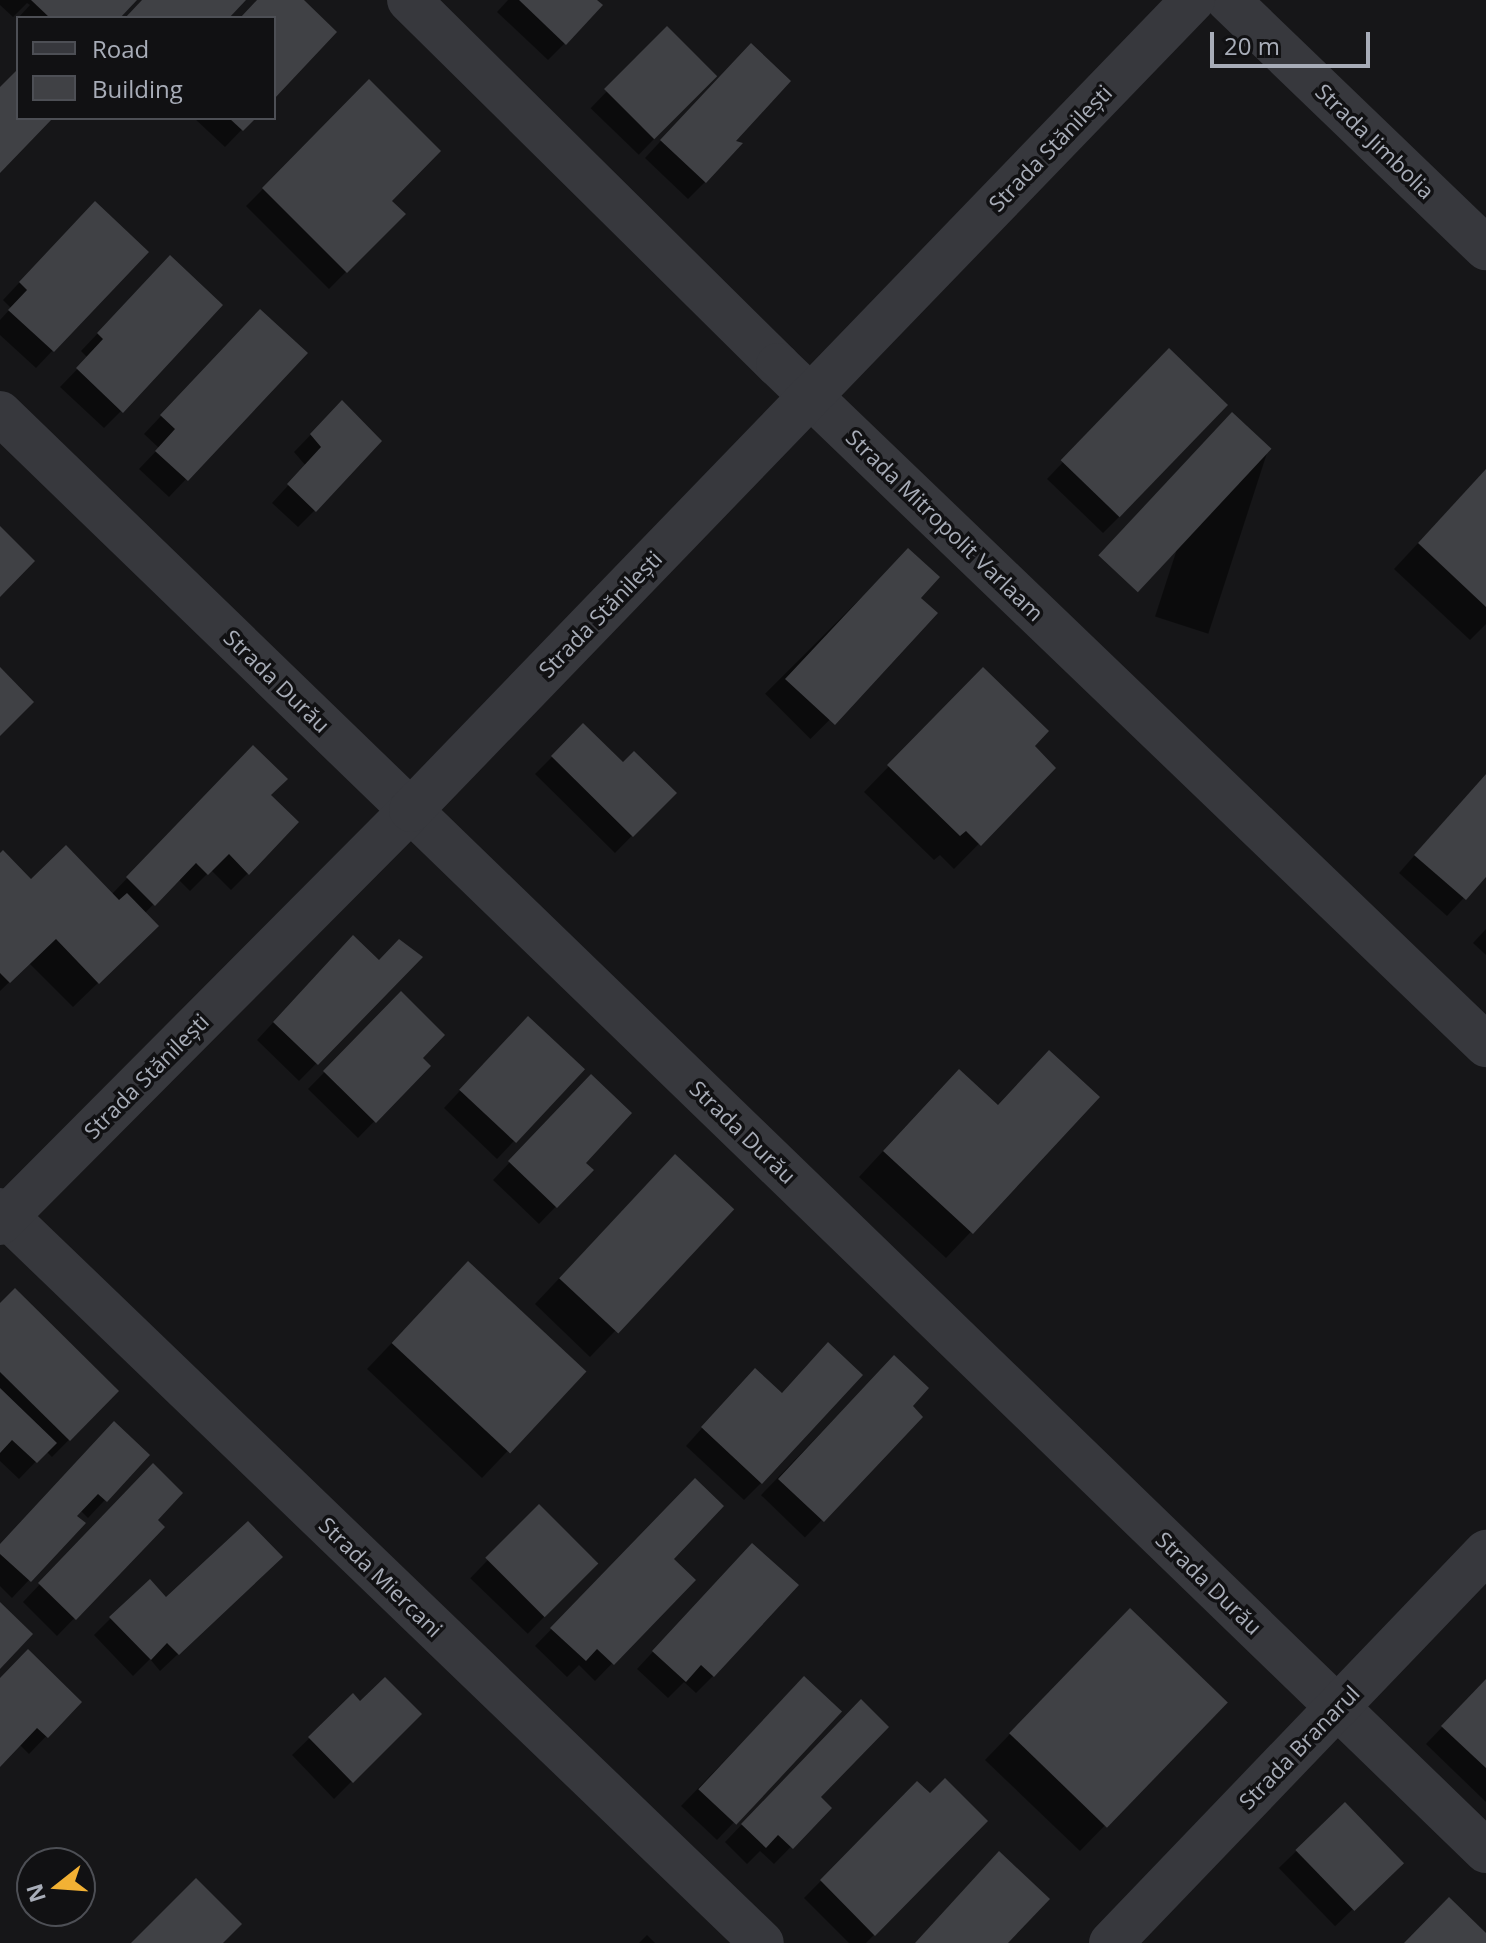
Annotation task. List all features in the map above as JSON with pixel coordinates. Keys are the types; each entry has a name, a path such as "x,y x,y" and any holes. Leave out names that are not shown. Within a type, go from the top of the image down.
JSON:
{"street":[{"name":"Strada Mitropolit Varlaam","path":"409,0 811,396 1486,1045"},
{"name":"Strada Stănilești","path":"2,1216 411,810 1193,0"},
{"name":"Strada Jimbolia","path":"1228,0 1486,248"},
{"name":"Strada Durău","path":"0,413 1486,1851"},
{"name":"Strada Miercani","path":"2,1216 762,1943"},
{"name":"Strada Branarul","path":"1111,1943 1486,1552"}],"building":[{"path":"31,0 137,0 122,16 48,16"},
{"path":"142,0 246,0 231,16 127,16"},
{"path":"257,0 304,0 337,32 276,97 276,16 242,16"},
{"path":"519,0 597,0 603,5 566,45"},
{"path":"667,26 717,76 654,139 604,89"},
{"path":"751,43 791,81 736,141 743,143 706,183 660,140"},
{"path":"16,71 16,120 51,120 0,173 0,87"},
{"path":"369,79 441,151 392,201 406,214 347,273 262,188"},
{"path":"231,120 254,120 243,131"},
{"path":"95,201 149,252 54,352 8,310 27,290 19,282"},
{"path":"170,255 223,305 123,413 76,368 103,339 97,333"},
{"path":"260,309 308,353 188,481 155,451 175,429 160,415"},
{"path":"1169,348 1228,405 1120,517 1061,460"},
{"path":"342,400 382,441 316,512 287,484 321,447 310,434"},
{"path":"1232,412 1271,449 1138,592 1098,555"},
{"path":"1486,469 1486,607 1418,543"},
{"path":"0,526 35,561 0,597"},
{"path":"908,548 940,577 921,598 938,613 835,725 785,679"},
{"path":"0,667 34,702 0,736"},
{"path":"983,667 1049,731 1035,746 1056,768 981,846 966,831 960,836 887,765"},
{"path":"583,723 623,762 634,751 677,793 633,837 551,756"},
{"path":"253,745 288,779 271,795 299,822 249,875 229,854 208,875 196,863 155,906 126,877"},
{"path":"1486,774 1486,877 1466,900 1414,855"},
{"path":"66,845 119,900 127,893 159,926 99,984 56,939 10,983 0,973 0,853 3,850 31,879"},
{"path":"353,935 379,960 399,939 423,957 318,1065 273,1022"},
{"path":"401,991 445,1035 423,1058 431,1066 376,1123 323,1071"},
{"path":"528,1016 585,1069 516,1143 459,1090"},
{"path":"1049,1050 1100,1097 973,1234 883,1151 959,1069 998,1105"},
{"path":"591,1074 632,1113 586,1163 594,1170 557,1208 508,1161"},
{"path":"675,1154 734,1209 618,1334 559,1278"},
{"path":"468,1261 586,1371 510,1453 392,1343"},
{"path":"15,1288 119,1391 70,1441 0,1372 0,1303"},
{"path":"828,1342 863,1375 762,1484 701,1427 755,1368 782,1393"},
{"path":"894,1355 929,1388 913,1406 923,1417 824,1522 778,1479"},
{"path":"0,1388 57,1443 37,1463 12,1440 0,1453"},
{"path":"114,1421 150,1455 107,1502 98,1494 77,1516 86,1523 31,1582 0,1554 0,1544"},
{"path":"153,1463 183,1493 158,1520 165,1527 76,1620 38,1583"},
{"path":"695,1478 724,1506 674,1559 696,1580 614,1665 597,1649 586,1661 550,1628"},
{"path":"539,1504 598,1563 545,1617 485,1558"},
{"path":"248,1521 283,1557 179,1655 167,1643 151,1660 109,1617 150,1579 166,1597"},
{"path":"752,1543 799,1585 714,1677 701,1665 686,1682 652,1651"},
{"path":"0,1602 33,1634 0,1669"},
{"path":"1130,1608 1228,1702 1107,1828 1009,1733"},
{"path":"28,1649 82,1702 48,1738 37,1728 0,1767 0,1678"},
{"path":"804,1676 842,1711 736,1825 698,1789"},
{"path":"385,1677 422,1714 353,1783 308,1737 353,1693 360,1701"},
{"path":"1486,1679 1486,1768 1441,1726"},
{"path":"861,1699 889,1727 821,1797 832,1808 793,1849 778,1835 766,1848 741,1824"},
{"path":"945,1778 988,1821 875,1936 820,1880 917,1781 930,1793"},
{"path":"1345,1802 1404,1863 1354,1911 1295,1850"},
{"path":"999,1851 1050,1899 1008,1943 915,1943"},
{"path":"196,1878 242,1924 223,1943 131,1943"},
{"path":"1449,1897 1486,1933 1486,1943 1404,1943"}]}
